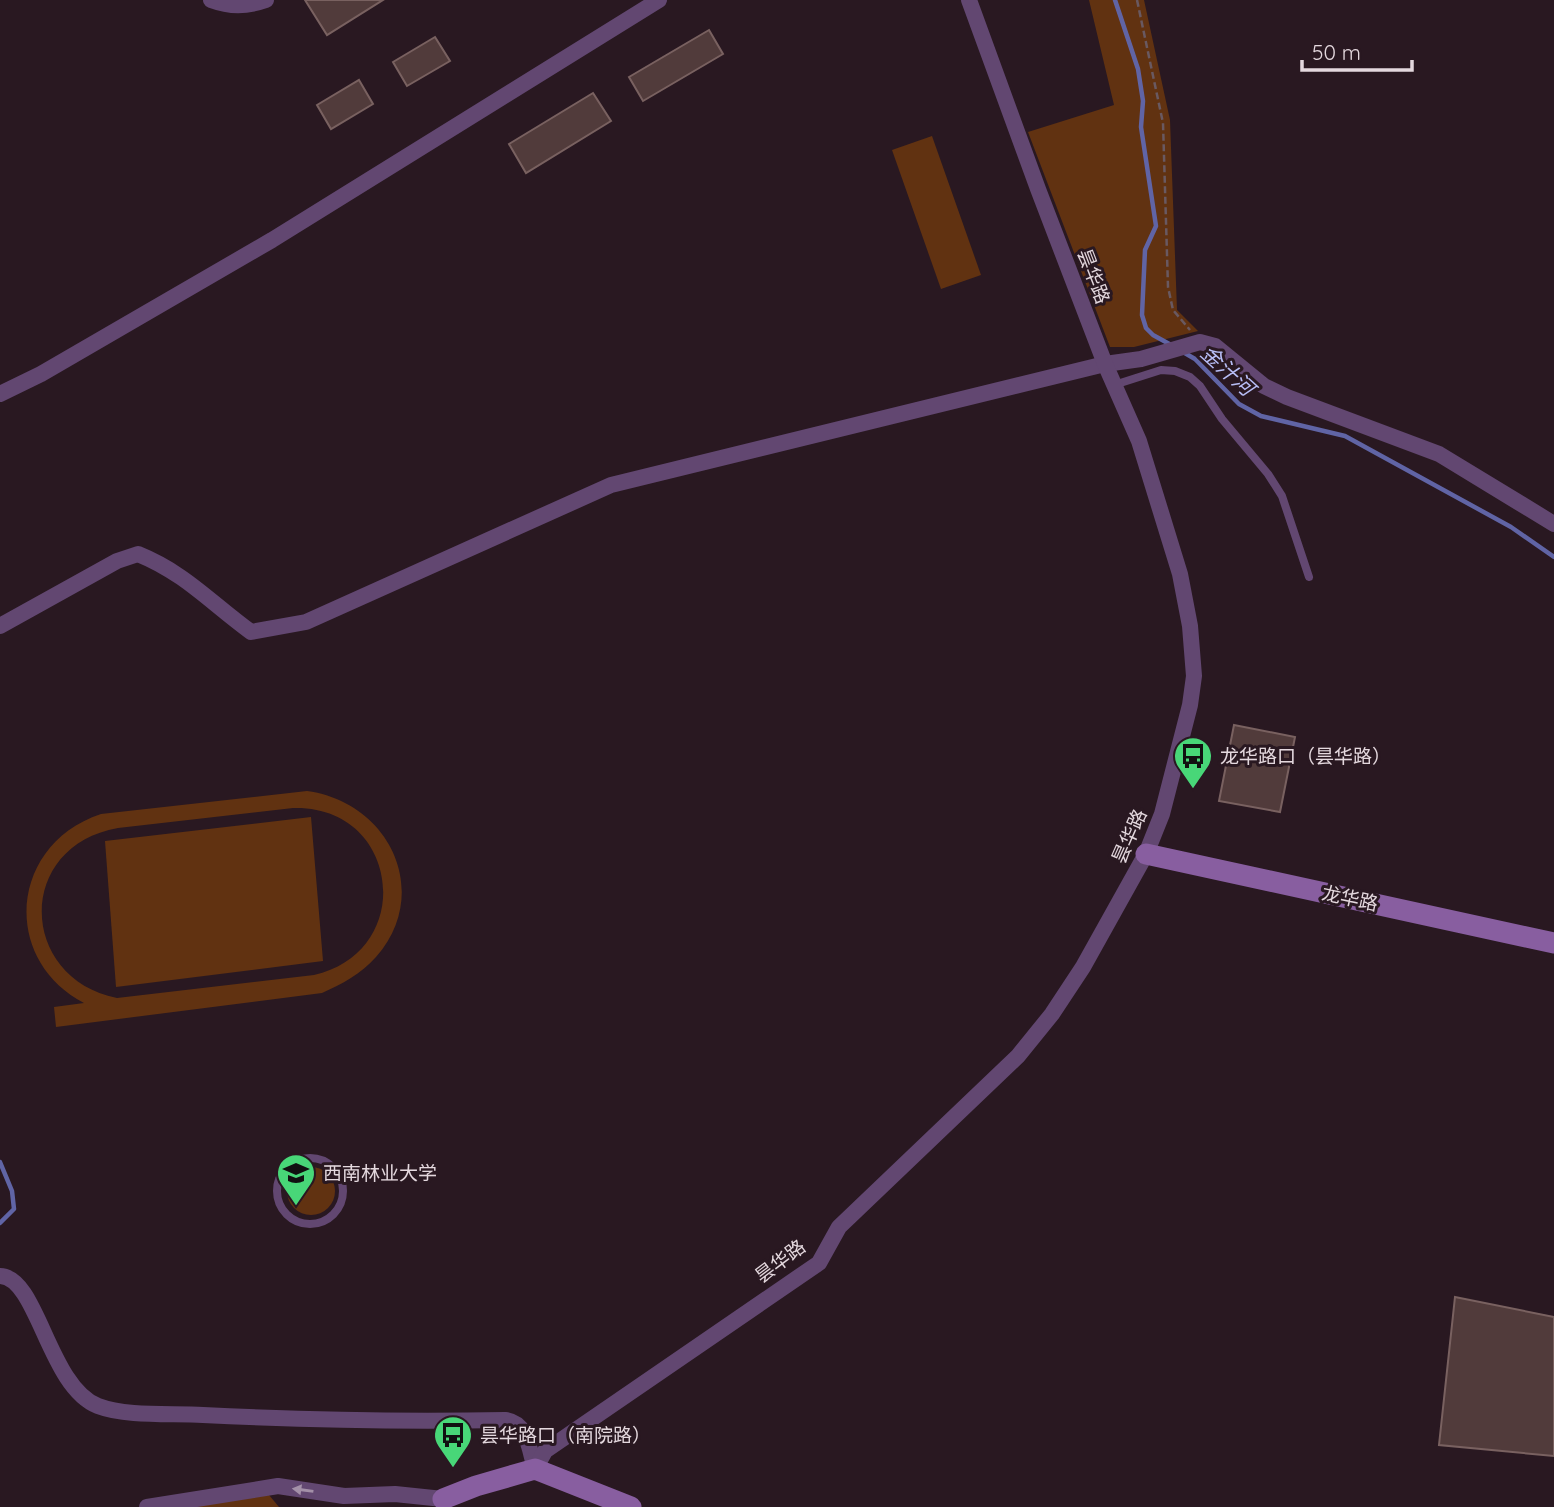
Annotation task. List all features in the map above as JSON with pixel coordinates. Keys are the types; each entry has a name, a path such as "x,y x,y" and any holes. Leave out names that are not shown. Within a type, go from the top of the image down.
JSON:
{"street":[{"path":"211,0 242,6 265,0"},
{"path":"0,394 41,374 272,240 659,0"},
{"name":"昙华路","path":"535,1469 545,1451 819,1263 839,1227 1018,1056 1044,1025 1083,967 1146,853 1162,814 1190,705 1194,676 1190,626 1180,574 1139,441 1105,363 969,0"},
{"path":"0,626 117,561 138,554 163,564 191,583 251,632 306,622 611,485 1105,363 1141,359 1200,342 1215,346 1264,386 1439,454 1554,524"},
{"name":"龙华路","path":"1146,853 1554,943"},
{"path":"0,1276 11,1278 26,1295 67,1381 89,1402 102,1407 124,1411 256,1417 513,1421 524,1431 535,1469"},
{"path":"147,1507 278,1486 344,1496 395,1494 440,1503 476,1486 535,1469 631,1507"},
{"path":"360,1507 395,1494"}],"lane":[{"path":"1114,385 1161,370 1175,371 1190,377 1200,386 1282,496 1309,577"},
{"path":"315,1158 323,1161 337,1171 341,1179 343,1187 340,1204 336,1211 322,1221 297,1221 290,1217 279,1203 280,1178 284,1170 298,1160 315,1158"}],"path":[{"path":"1137,0 1164,123 1168,287 1173,310 1200,342"}],"shaded area":[{"path":"1089,0 1144,0 1170,120 1177,310 1198,331 1134,347 1110,347 1028,132 1114,105"},
{"path":"932,136 981,275 941,289 892,150"},
{"path":"307,791 336,799 360,812 380,831 394,854 401,879 401,905 393,932 364,969 322,993 56,1027 54,1007 84,1003 57,983 38,959 28,932 27,903 33,875 48,850 71,829 101,814","holes":["293,808 329,813 356,830 374,853 383,882 381,911 369,939 347,961 314,975 117,998 84,986 61,966 47,940 42,912 46,884 60,859 84,840 118,828"]},
{"path":"311,817 323,961 116,987 105,841"},
{"path":"311,1167 320,1168 328,1174 334,1182 334,1200 328,1208 320,1214 311,1215 302,1214 294,1208 288,1200 287,1191 288,1182 294,1174 302,1168"},
{"path":"269,1495 279,1507 191,1507"}],"building":[{"path":"305,0 383,0 327,35"},
{"path":"709,30 723,54 643,101 629,77"},
{"path":"435,37 450,61 407,86 393,62"},
{"path":"359,80 373,104 331,129 317,105"},
{"path":"593,93 611,121 526,173 509,144"},
{"path":"1234,725 1295,737 1280,812 1219,801"},
{"path":"1455,1297 1554,1317 1554,1456 1439,1445"}],"waterway":[{"name":"金汁河","path":"1115,0 1138,69 1143,101 1141,127 1156,226 1145,250 1142,315 1146,328 1173,346"},
{"name":"金汁河","path":"1183,352 1195,359 1239,404 1261,416 1345,436 1511,527 1554,557"},
{"path":"0,1162 12,1191 14,1209 0,1223"}],"place":[{"name":"龙华路口（昙华路）","path":"1193,790"},
{"name":"西南林业大学","path":"296,1207"},
{"name":"昙华路口（南院路）","path":"453,1469"}]}
